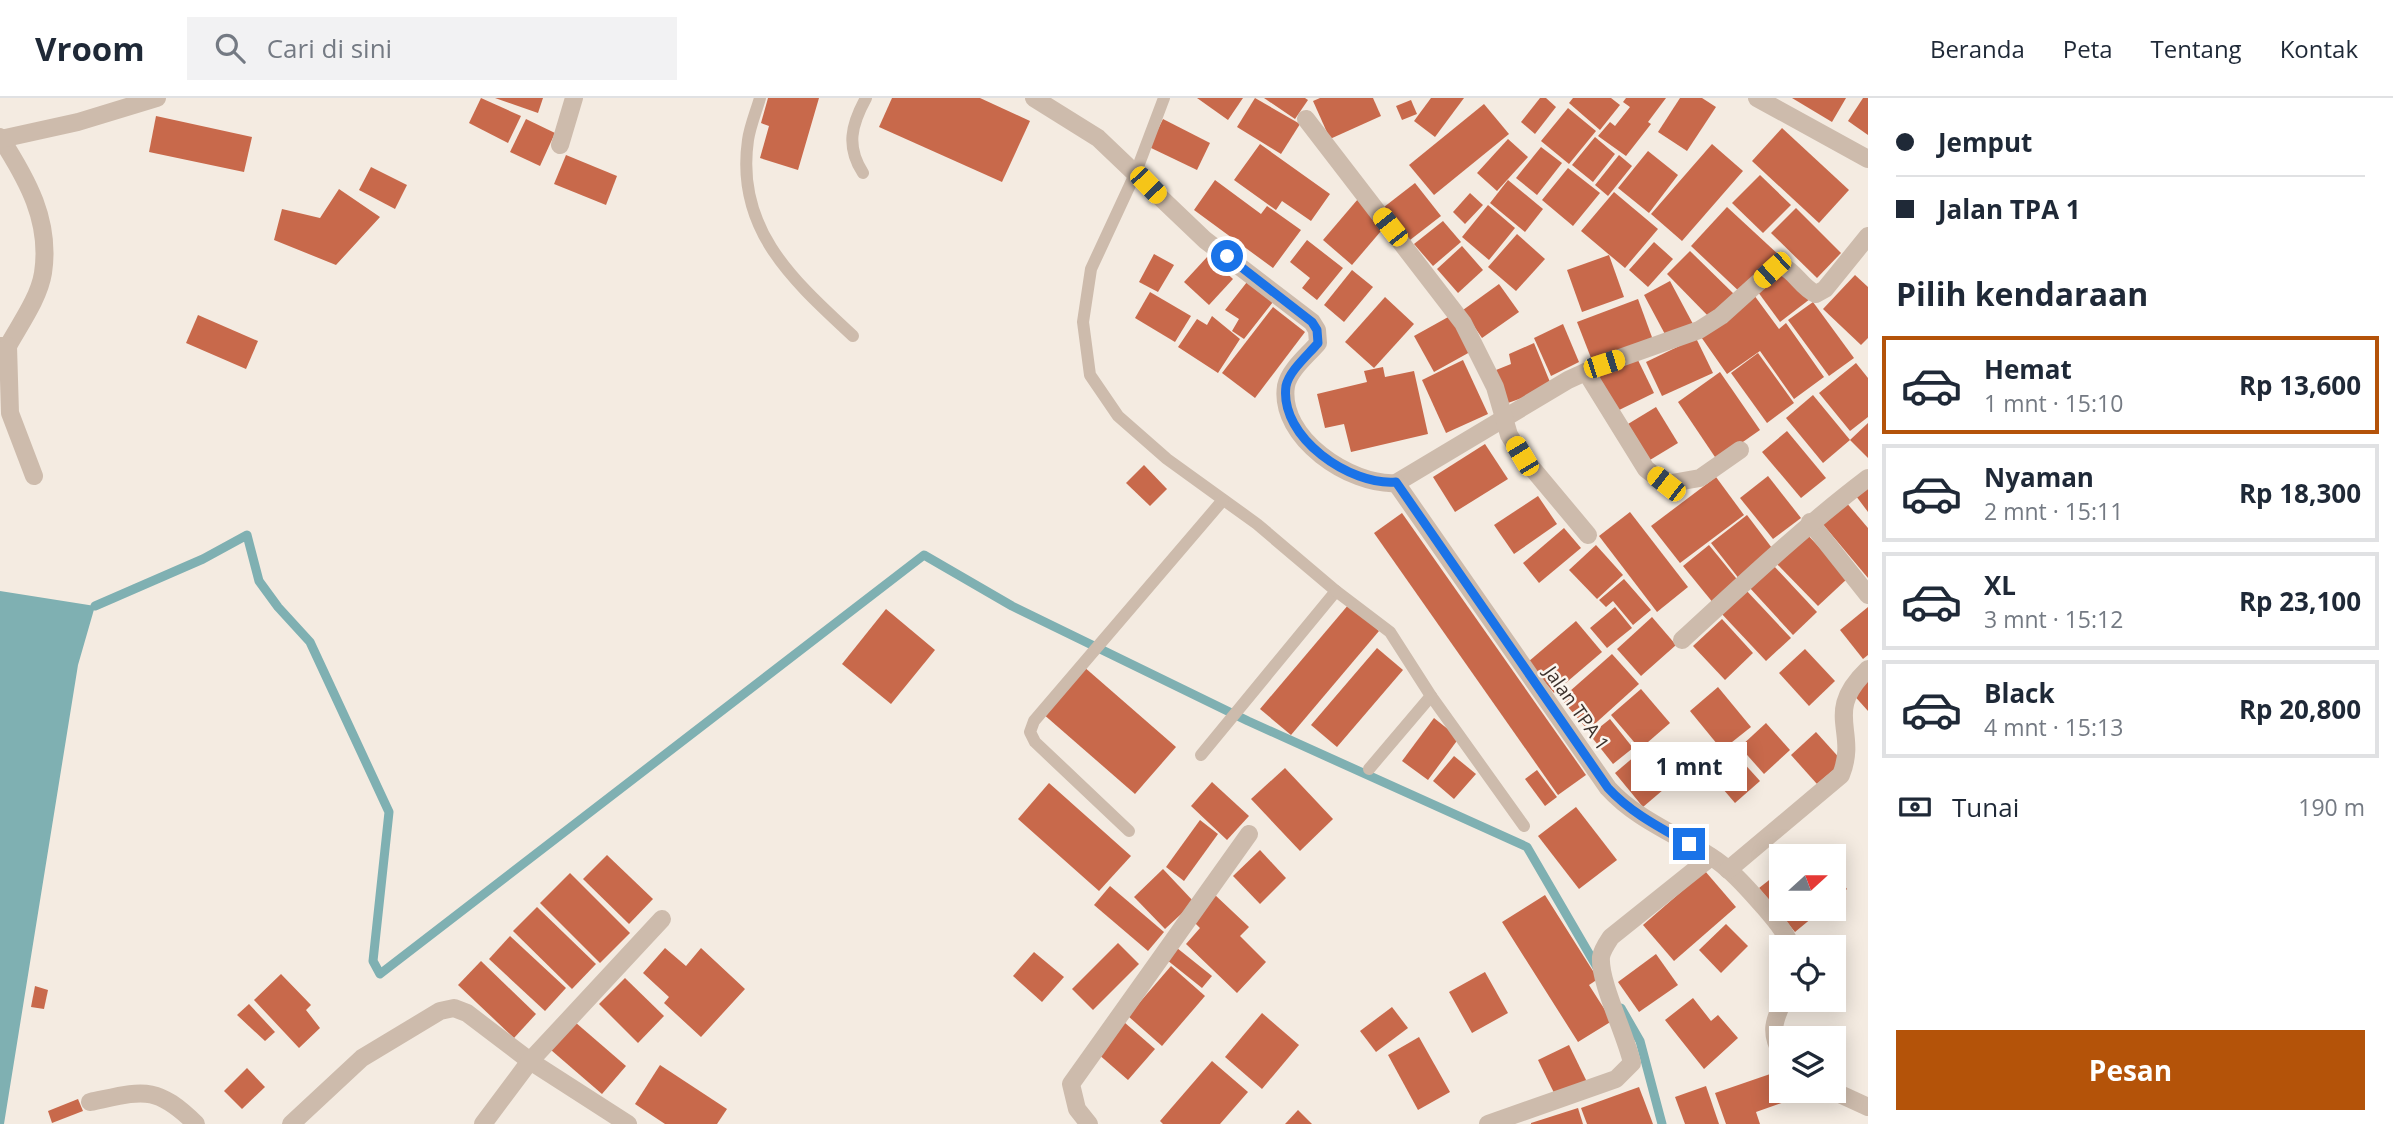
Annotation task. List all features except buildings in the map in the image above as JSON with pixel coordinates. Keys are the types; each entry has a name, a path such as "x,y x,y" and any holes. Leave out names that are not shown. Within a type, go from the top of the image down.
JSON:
{"street":[{"path":"34,476 13,428 4,346 35,296 43,274 41,221 33,192 1,138 78,122 157,98"},
{"path":"560,145 574,98"},
{"path":"1034,98 1098,138 1205,240 1312,322 1317,330 1318,343 1289,378 1286,387 1287,402 1299,431 1329,461 1353,476 1381,484 1396,482 1502,418 1587,372 1699,330 1721,316 1772,270 1782,266 1791,270 1807,290 1816,293 1825,289 1868,236"},
{"path":"1757,98 1868,159"},
{"path":"1306,119 1463,323 1495,387 1502,418 1522,456 1588,535"},
{"path":"1587,372 1646,469 1666,484 1700,478 1740,450"},
{"path":"1682,640 1810,522 1868,478"},
{"name":"Jalan TPA 1","path":"1396,482 1608,788 1623,804 1644,819 1711,856 1728,870 1776,921 1784,935"},
{"path":"1810,522 1868,595"},
{"path":"1728,870 1841,775 1845,749 1844,700 1850,686 1868,669"},
{"path":"1088,1124 1077,1108 1071,1084 1249,834"},
{"path":"1496,1123 1616,1079 1626,1072 1632,1063 1604,973 1601,957 1605,945 1611,937 1711,856"},
{"path":"482,1124 530,1061 662,919"},
{"path":"291,1124 362,1058 440,1011 454,1008 467,1013 530,1061 628,1124"},
{"path":"90,1102 138,1092 157,1094 180,1108 197,1124"},
{"path":"1846,1097 1868,1107"}],"lane":[{"path":"760,98 748,139 747,170 752,207 775,257 800,287 852,336"},
{"path":"863,173 853,159 850,144 866,98"},
{"path":"1164,98 1136,172 1091,269 1083,323 1090,375 1118,416 1167,458 1390,632 1404,649 1431,696 1524,827"},
{"path":"1129,831 1035,742 1030,733 1034,721 1115,623 1223,500"},
{"path":"1201,755 1336,591"},
{"path":"1370,769 1431,696"}],"water":[{"path":"0,591 95,606 78,665 4,1124 0,1124"}],"waterway":[{"path":"95,606 203,559 247,535 259,581 278,607 310,642 389,812 373,961 380,974 924,555 1012,606 1248,721 1527,847 1598,969"},
{"path":"1621,1008 1640,1041 1662,1124"}],"route":[{"path":"1227,256 1312,322 1317,330 1318,343 1289,378 1286,387 1287,402 1299,431 1312,447 1353,476 1381,484 1396,482 1608,788 1623,804 1644,819 1689,844"}]}
